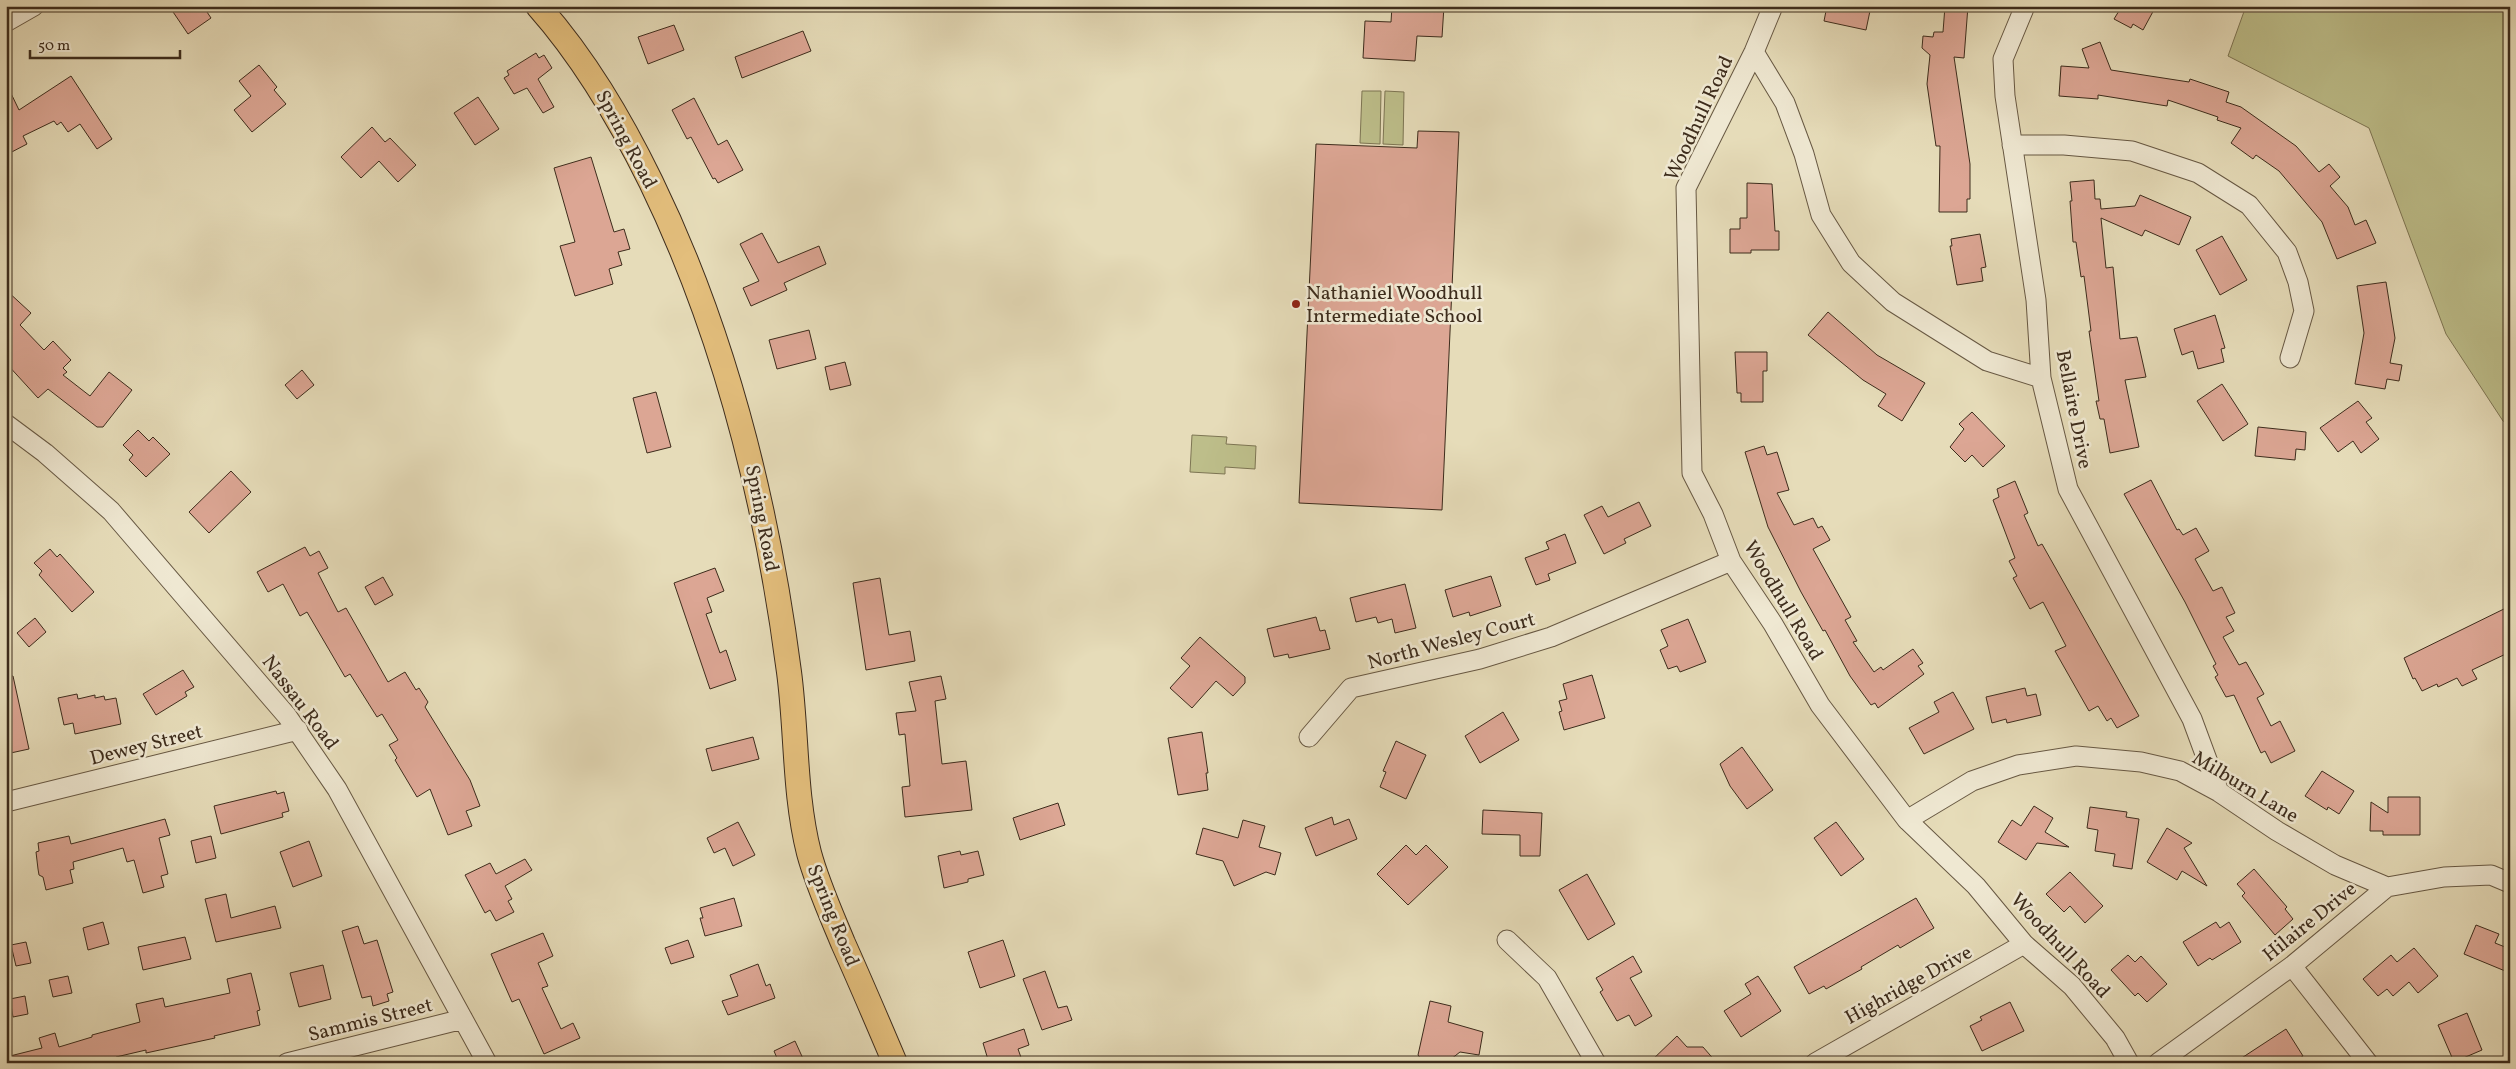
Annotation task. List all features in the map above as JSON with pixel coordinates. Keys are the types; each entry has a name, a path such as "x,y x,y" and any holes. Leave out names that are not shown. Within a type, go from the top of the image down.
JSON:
{"main road":[{"name":"Spring Road","path":"538,6 597,82 632,143 680,242 724,365 753,466 772,563 790,674 797,771 809,853 830,912 895,1063"}],"street":[{"path":"6,22 34,6"},
{"name":"Woodhull Road","path":"1773,6 1754,52 1686,188 1692,473 1713,514 1731,561 1773,624 1820,706 1907,820 1976,886 2024,944 2072,986 2115,1038 2129,1063"},
{"name":"Bellaire Drive","path":"2025,6 2003,59 2005,96 2036,300 2041,378 2068,489 2192,719 2219,792"},
{"path":"1754,52 1784,103 1804,154 1821,215 1850,263 1893,302 1987,361 2041,378"},
{"path":"2012,145 2064,145 2132,151 2198,173 2249,205 2287,252 2298,282 2304,311 2290,358"},
{"name":"Nassau Road","path":"6,424 45,453 110,511 249,670 298,730 337,789 488,1063"},
{"name":"North Wesley Court","path":"1308,737 1351,688 1480,659 1552,637 1731,561"},
{"name":"Dewey Street","path":"6,802 298,730"},
{"name":"Milburn Lane","path":"1907,820 1972,781 2018,765 2076,756 2142,762 2180,771 2219,792 2277,831 2335,865 2387,887"},
{"name":"Hilaire Drive","path":"2158,1063 2292,966 2387,887 2444,877 2491,875 2510,882"},
{"path":"1507,940 1547,978 1596,1063"},
{"name":"Highridge Drive","path":"1815,1063 2024,944"},
{"path":"2292,966 2368,1063"},
{"name":"Sammis Street","path":"287,1063 463,1019"}],"green space":[{"path":"2246,6 2510,6 2510,426 2503,421 2446,334 2369,128 2228,56"},
{"path":"1362,91 1381,91 1380,144 1360,143"},
{"path":"1385,91 1404,92 1403,145 1383,144"},
{"path":"1192,435 1227,437 1226,444 1256,446 1255,469 1225,467 1225,474 1190,472"}],"building":[{"path":"169,6 203,6 211,18 188,34"},
{"path":"1392,6 1444,6 1442,37 1417,36 1415,61 1363,58 1365,21 1391,22"},
{"path":"1827,6 1871,6 1866,30 1824,21"},
{"path":"1945,6 1968,6 1964,58 1954,57 1970,164 1970,199 1967,199 1967,212 1939,212 1940,146 1936,146 1927,84 1930,55 1922,48 1923,36 1933,37 1934,32 1943,32"},
{"path":"2122,6 2156,6 2143,30 2133,24 2131,28 2114,19"},
{"path":"674,25 684,50 648,64 638,37"},
{"path":"803,31 811,51 742,78 735,57"},
{"path":"2100,42 2111,70 2189,82 2190,79 2229,92 2226,102 2241,107 2296,146 2319,172 2329,164 2340,177 2330,186 2348,207 2355,225 2366,220 2376,243 2337,259 2322,222 2279,171 2256,155 2253,159 2231,143 2241,128 2217,120 2218,117 2168,100 2167,106 2098,95 2098,99 2059,96 2061,66 2089,68 2082,49"},
{"path":"536,53 539,58 544,55 552,68 538,79 554,107 543,113 527,88 514,94 504,78 509,75 507,71"},
{"path":"259,65 277,87 274,90 286,104 252,132 234,110 251,96 239,81"},
{"path":"71,76 112,139 97,149 80,124 68,132 61,122 57,125 54,121 23,136 27,144 6,155 6,83 19,110"},
{"path":"478,97 499,129 475,145 454,113"},
{"path":"694,98 718,145 727,140 743,170 718,183 715,178 713,179 691,137 687,139 672,110"},
{"path":"372,127 385,142 390,138 416,165 398,182 379,161 361,178 341,157"},
{"path":"1418,131 1459,132 1442,510 1299,503 1316,144 1417,148"},
{"path":"591,157 614,232 624,229 630,249 618,252 622,265 609,269 613,284 575,296 560,246 575,242 554,168"},
{"path":"2094,180 2095,199 2100,199 2101,209 2135,206 2140,195 2191,217 2179,245 2145,230 2142,236 2101,218 2106,268 2113,267 2120,339 2137,337 2146,377 2125,380 2139,447 2110,453 2104,419 2100,419 2096,401 2099,401 2089,331 2091,331 2084,276 2081,277 2076,242 2073,242 2070,201 2072,201 2070,182"},
{"path":"1747,183 1772,184 1775,231 1779,231 1779,250 1751,250 1751,253 1730,253 1730,229 1740,229 1740,218 1747,218"},
{"path":"762,233 778,263 819,246 826,264 784,283 787,290 751,306 743,288 759,281 740,244"},
{"path":"1980,234 1986,267 1981,268 1983,281 1957,285 1950,246 1952,246 1951,239"},
{"path":"2222,236 2247,280 2220,295 2196,250"},
{"path":"2386,282 2395,338 2390,363 2402,365 2399,381 2387,379 2385,389 2355,384 2364,333 2357,286"},
{"path":"6,290 31,313 20,325 44,350 53,341 71,360 63,368 67,372 63,375 90,396 109,372 132,390 103,427 97,427 48,389 38,398 6,363"},
{"path":"1828,312 1877,355 1925,383 1902,421 1878,406 1886,394 1863,380 1808,335"},
{"path":"2215,315 2225,348 2221,349 2224,362 2198,369 2193,351 2182,355 2174,329"},
{"path":"809,330 816,359 777,369 769,340"},
{"path":"1735,352 1767,352 1767,371 1763,371 1763,402 1741,402 1741,393 1737,393"},
{"path":"845,362 851,385 830,390 825,367"},
{"path":"302,370 314,385 297,399 285,385"},
{"path":"2222,384 2248,424 2223,441 2197,401"},
{"path":"656,392 671,447 647,453 633,398"},
{"path":"2358,401 2372,418 2366,422 2379,439 2361,453 2353,441 2338,452 2320,428"},
{"path":"1972,412 2005,446 1983,467 1972,455 1965,462 1950,447 1964,429 1959,424"},
{"path":"2258,427 2306,432 2305,450 2296,449 2295,460 2255,456"},
{"path":"138,430 149,441 153,437 170,454 146,477 129,460 133,455 123,445"},
{"path":"1764,446 1767,455 1777,452 1789,490 1777,493 1794,525 1813,518 1818,528 1822,526 1830,540 1813,549 1851,617 1845,620 1857,641 1853,642 1874,672 1881,667 1883,670 1913,649 1923,663 1918,666 1924,674 1878,708 1875,703 1871,705 1850,676 1825,630 1823,631 1801,592 1768,527 1745,452"},
{"path":"231,471 251,492 209,533 189,512"},
{"path":"2151,480 2177,530 2179,529 2183,535 2196,528 2209,551 2195,559 2213,591 2222,587 2235,613 2226,617 2234,631 2223,637 2239,665 2246,662 2264,694 2257,698 2271,726 2280,721 2295,751 2271,763 2265,751 2261,753 2234,695 2226,697 2215,677 2218,675 2213,666 2216,664 2185,602 2124,494"},
{"path":"2015,481 2028,513 2024,515 2038,546 2042,544 2139,716 2117,728 2111,718 2107,721 2098,706 2089,711 2055,651 2066,646 2043,602 2030,609 2013,578 2017,576 2009,561 2015,558 1993,500 1999,497 1997,489"},
{"path":"1639,502 1651,526 1624,539 1626,543 1604,554 1584,515 1602,506 1608,517"},
{"path":"1565,534 1576,563 1548,574 1550,580 1536,585 1525,558 1549,549 1546,542"},
{"path":"305,547 310,556 319,551 328,568 318,573 338,612 346,608 388,682 405,672 416,690 419,688 428,702 425,707 470,780 480,806 466,811 472,826 448,835 430,789 417,797 395,760 397,758 389,745 398,740 382,714 377,717 350,674 345,677 307,612 300,616 283,584 268,592 257,572"},
{"path":"50,549 57,557 60,554 94,592 72,612 39,575 42,571 34,563"},
{"path":"715,568 724,591 707,598 712,612 706,614 720,653 726,650 736,680 710,689 674,583"},
{"path":"1491,576 1501,606 1470,616 1469,612 1453,617 1445,590"},
{"path":"383,577 393,595 375,605 365,587"},
{"path":"880,578 889,635 910,631 915,661 866,670 853,583"},
{"path":"1405,584 1416,628 1395,633 1392,619 1378,623 1376,617 1356,622 1350,598"},
{"path":"2510,606 2510,652 2472,670 2477,679 2462,686 2457,678 2438,687 2437,684 2422,691 2415,678 2413,679 2404,658"},
{"path":"1316,617 1320,631 1325,630 1330,649 1289,658 1288,654 1274,657 1267,629"},
{"path":"35,618 46,632 29,647 17,633"},
{"path":"1688,619 1706,662 1680,672 1677,666 1668,669 1660,650 1668,646 1661,630"},
{"path":"1200,637 1245,677 1245,683 1233,696 1216,681 1192,708 1170,688 1190,666 1181,658"},
{"path":"183,670 194,687 185,692 187,696 156,715 143,694"},
{"path":"1592,675 1605,718 1564,730 1559,712 1562,711 1559,701 1567,699 1563,684"},
{"path":"6,676 13,676 29,749 6,754"},
{"path":"941,676 946,699 935,701 942,764 966,761 972,810 905,817 902,787 910,786 905,734 899,735 896,713 916,711 909,682"},
{"path":"2025,688 2027,696 2036,694 2041,715 2007,723 2006,719 1992,723 1986,697"},
{"path":"1953,692 1974,729 1924,754 1909,728 1939,712 1934,702"},
{"path":"77,694 78,699 95,695 95,698 104,696 105,700 116,698 121,724 75,734 73,723 64,725 58,698"},
{"path":"1503,712 1519,740 1480,763 1465,736"},
{"path":"1202,732 1208,773 1206,773 1208,790 1178,795 1168,738"},
{"path":"753,737 759,759 712,771 706,749"},
{"path":"1396,741 1426,755 1406,799 1380,787 1386,772 1383,771"},
{"path":"1742,747 1773,790 1747,809 1730,786 1720,764"},
{"path":"2322,771 2354,791 2339,814 2328,807 2327,810 2305,796"},
{"path":"276,791 277,794 284,792 289,811 282,813 283,817 221,834 214,806"},
{"path":"2388,797 2420,797 2420,835 2383,835 2383,831 2370,831 2371,802 2388,813"},
{"path":"1058,803 1065,825 1020,840 1013,818"},
{"path":"2034,806 2053,818 2045,832 2069,847 2037,843 2026,860 1998,842 2012,820 2021,826"},
{"path":"2090,807 2127,812 2126,817 2139,819 2132,869 2113,866 2115,854 2095,851 2098,830 2087,828"},
{"path":"1483,810 1542,813 1540,856 1520,856 1520,835 1482,834"},
{"path":"1332,817 1334,825 1349,819 1357,839 1316,856 1305,828"},
{"path":"165,819 170,835 159,838 168,874 161,876 164,887 143,893 134,860 127,862 123,848 73,862 74,869 70,870 73,883 46,890 43,877 39,875 36,852 39,851 38,843 69,836 71,844"},
{"path":"1243,820 1265,826 1259,847 1281,853 1275,875 1266,872 1234,886 1223,861 1196,854 1203,828 1238,838"},
{"path":"738,822 755,855 733,866 725,848 714,853 707,838"},
{"path":"1836,822 1864,859 1841,876 1814,838"},
{"path":"2167,828 2192,843 2184,848 2207,886 2182,871 2177,880 2147,862"},
{"path":"211,836 216,858 196,863 191,841"},
{"path":"309,841 322,876 293,887 280,852"},
{"path":"1406,845 1416,855 1426,845 1448,867 1408,905 1377,874"},
{"path":"960,851 961,855 978,851 984,875 968,879 968,882 944,888 938,856"},
{"path":"525,859 532,870 505,886 512,899 508,901 514,912 496,921 490,910 485,913 465,875 490,863 496,874"},
{"path":"2254,869 2287,907 2285,909 2293,919 2275,935 2242,896 2245,893 2237,884"},
{"path":"2070,872 2103,906 2085,923 2070,906 2064,912 2046,894"},
{"path":"1587,874 1615,924 1588,940 1559,890"},
{"path":"226,894 231,918 275,906 281,928 216,942 205,899"},
{"path":"734,898 742,926 705,936 700,918 703,918 700,908"},
{"path":"1916,898 1934,928 1900,948 1898,945 1861,967 1862,969 1826,989 1824,986 1809,994 1794,967"},
{"path":"103,922 109,944 88,950 83,928"},
{"path":"2216,922 2220,928 2229,922 2241,942 2212,960 2210,958 2198,966 2183,942"},
{"path":"2476,925 2499,934 2495,943 2510,949 2510,973 2464,954"},
{"path":"358,926 364,944 377,940 393,992 387,994 389,1001 373,1006 371,996 362,998 342,931"},
{"path":"543,933 553,956 538,963 548,986 542,988 561,1029 573,1023 580,1038 544,1054 519,999 512,1002 491,954"},
{"path":"185,937 191,959 143,970 138,947"},
{"path":"688,940 694,957 671,964 665,948"},
{"path":"1003,940 1015,976 980,988 968,952"},
{"path":"26,942 31,963 16,966 11,945"},
{"path":"2414,948 2438,976 2418,993 2409,982 2393,996 2387,989 2378,996 2363,979 2391,955 2397,962"},
{"path":"2128,955 2135,962 2141,956 2167,984 2147,1002 2138,993 2135,996 2111,970"},
{"path":"1633,956 1642,972 1630,978 1652,1016 1635,1026 1629,1015 1617,1021 1600,992 1603,990 1596,978"},
{"path":"758,964 766,986 770,984 775,998 728,1015 722,1001 738,996 730,975"},
{"path":"323,965 331,999 299,1007 290,973"},
{"path":"1045,971 1058,1008 1067,1006 1072,1020 1042,1030 1023,979"},
{"path":"251,973 260,1010 257,1011 260,1025 214,1036 215,1038 146,1053 146,1050 116,1057 115,1060 107,1063 95,1063 95,1058 79,1063 6,1063 6,1057 42,1048 39,1038 55,1033 59,1047 92,1037 92,1035 140,1022 136,1004 163,998 165,1007 230,993 227,979"},
{"path":"68,976 72,993 53,997 49,980"},
{"path":"1758,976 1781,1011 1741,1037 1724,1011 1751,994 1745,984"},
{"path":"25,996 28,1014 13,1017 10,999"},
{"path":"1430,1001 1451,1006 1448,1022 1483,1032 1479,1055 1460,1052 1446,1063 1424,1063 1418,1055"},
{"path":"2010,1002 2024,1031 1982,1051 1970,1026 1982,1020 1980,1017"},
{"path":"2467,1013 2482,1050 2454,1062 2438,1025"},
{"path":"1024,1029 1029,1045 1018,1049 1023,1063 989,1063 983,1043"},
{"path":"2286,1029 2303,1056 2292,1063 2234,1063"},
{"path":"1677,1036 1687,1047 1703,1047 1717,1063 1649,1063"},
{"path":"795,1041 805,1063 779,1063 774,1051"}],"place":[{"name":"Nathaniel Woodhull Intermediate School","path":"1296,304"}]}
